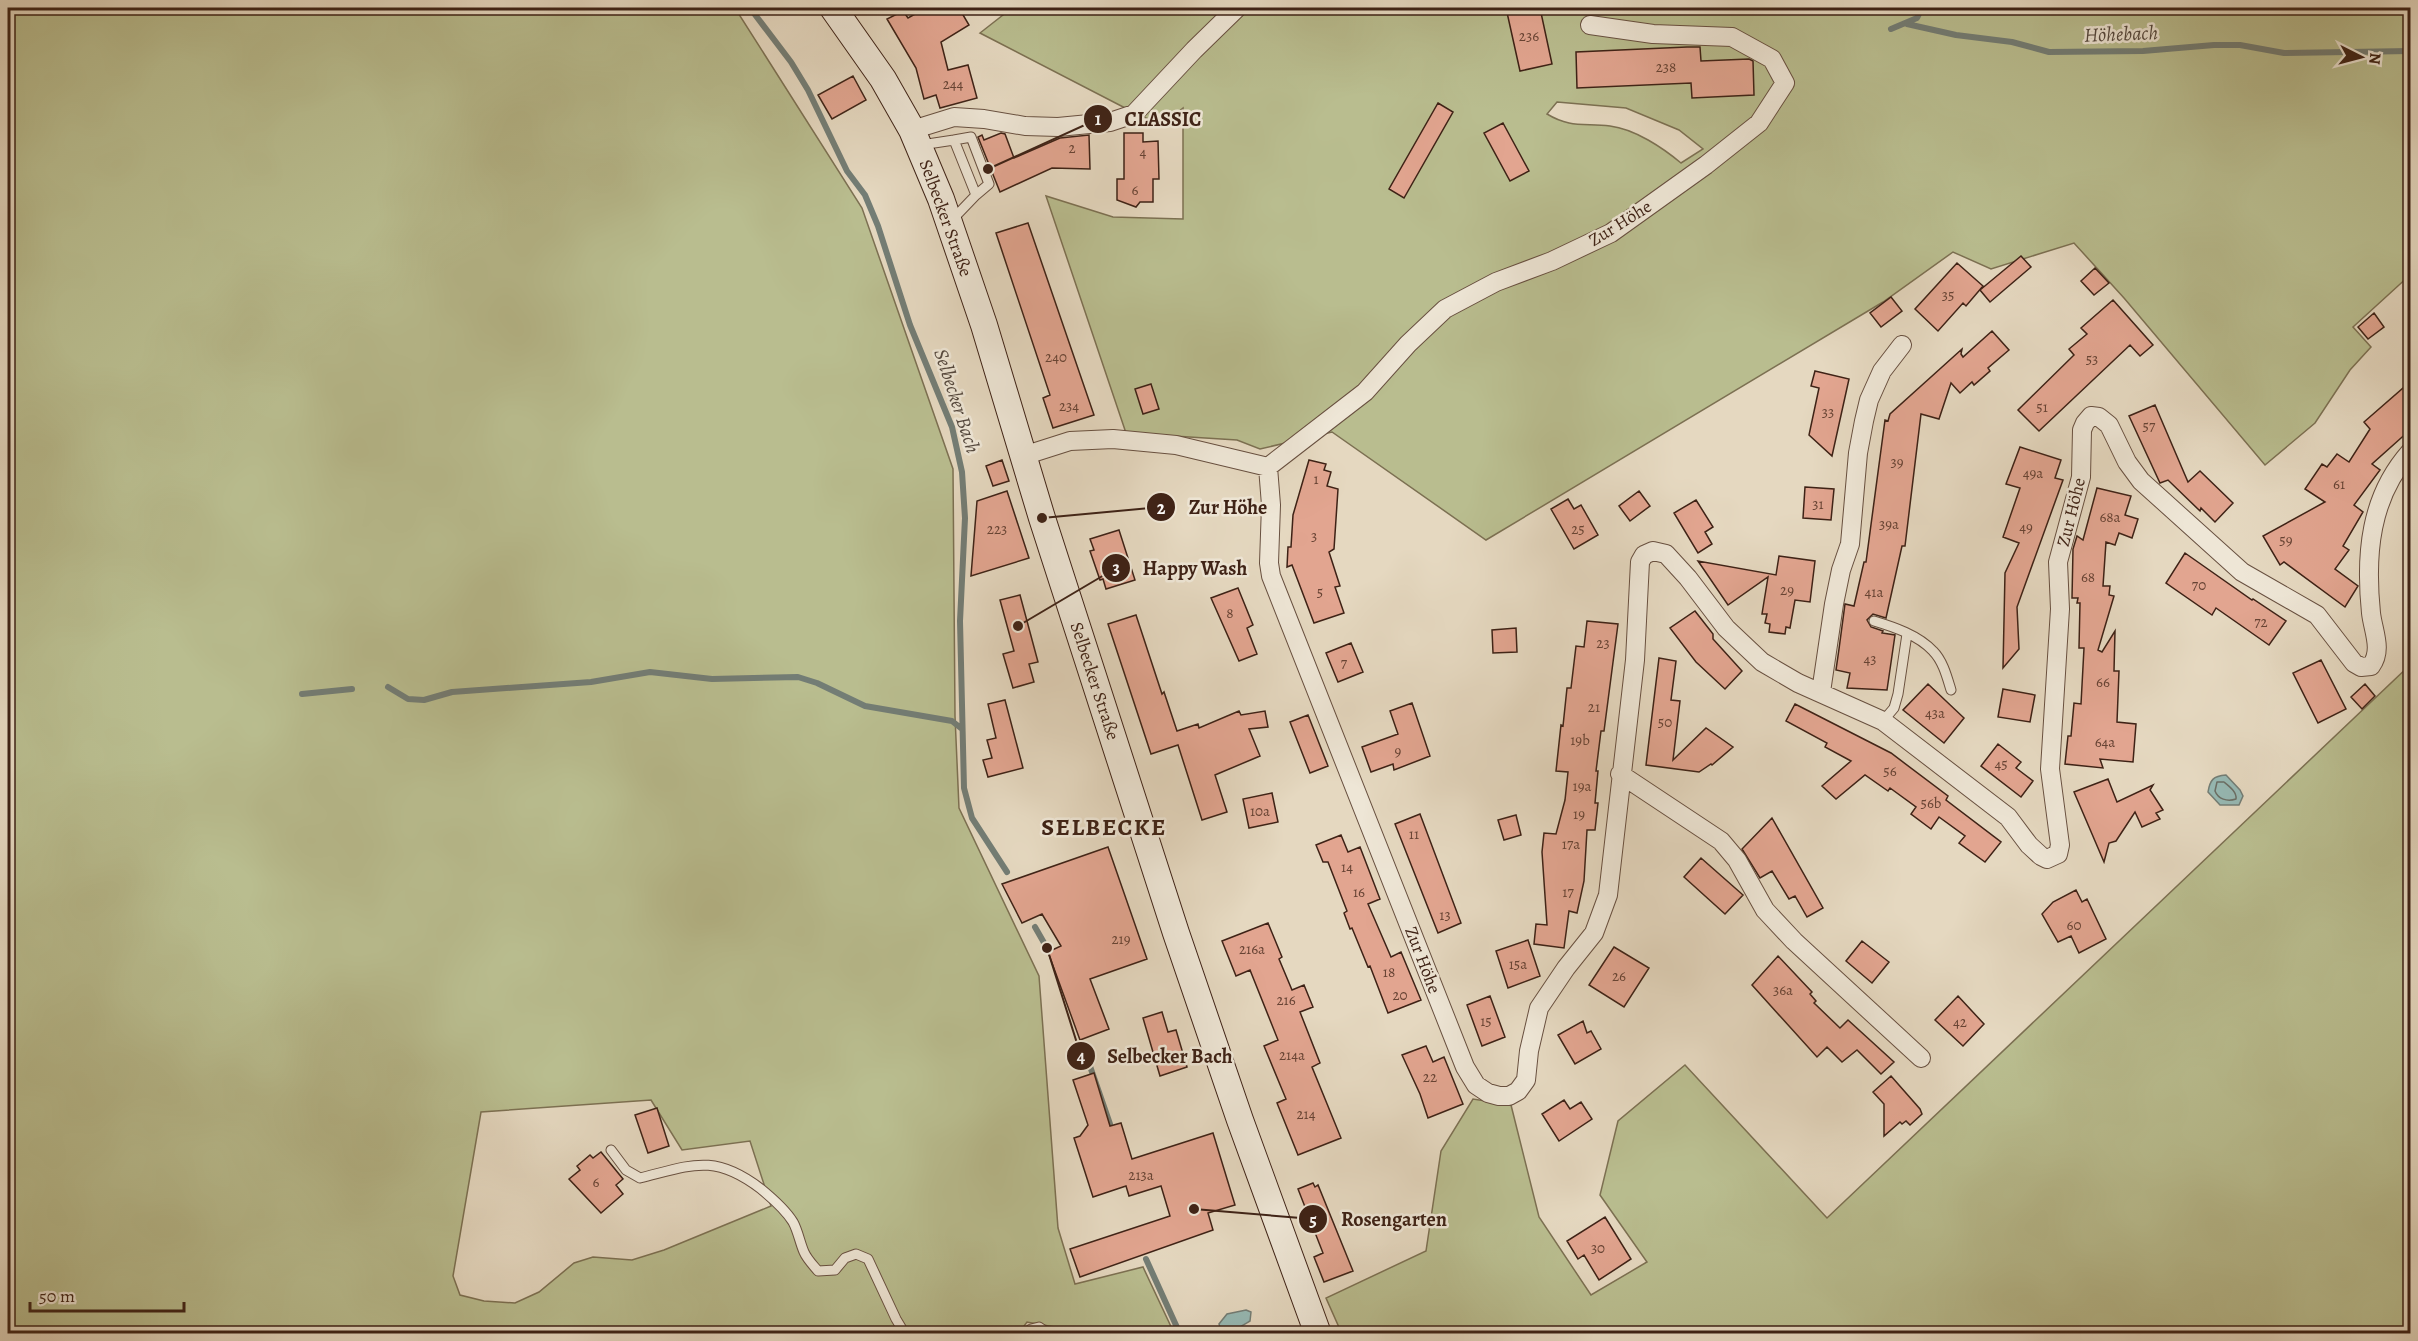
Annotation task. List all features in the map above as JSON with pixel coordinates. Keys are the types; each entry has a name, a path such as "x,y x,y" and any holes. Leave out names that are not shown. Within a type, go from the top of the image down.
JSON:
{"main road":[{"name":"Selbecker Straße","path":"833,8 883,78 915,138 949,222 984,325 1023,456 1176,933 1240,1120 1318,1334"}],"street":[{"path":"915,138 954,117 984,119 1024,126 1058,127 1110,122 1134,114 1237,8"},
{"name":"Zur Höhe","path":"1590,25 1653,34 1732,38 1772,59 1785,83 1759,123 1706,165 1611,233 1552,261 1496,282 1445,309 1408,344 1365,392 1268,467 1271,576 1465,1067 1476,1085 1488,1093 1509,1096 1518,1091 1526,1080 1529,1051 1539,1008 1566,968 1594,933 1608,895 1620,774 1635,660 1640,562 1644,555 1653,551 1666,554 1689,578 1726,628 1762,662 1798,683 1883,721 2008,817 2041,856 2053,858 2058,854 2060,845 2050,769 2060,609 2058,562 2081,477 2082,430 2091,416 2099,417 2109,425 2127,462 2141,481 2242,572 2317,615 2354,663 2361,667 2371,666 2376,659 2377,646 2371,612 2370,546 2374,521 2388,481 2410,452"},
{"path":"1821,692 1834,604 1841,570 1850,544 1858,453 1869,399 1882,371 1902,345"},
{"path":"1023,456 1070,441 1120,439 1176,445 1268,467"},
{"path":"1620,774 1721,841 1737,860 1765,910 1794,941 1922,1058"}],"lane":[{"path":"915,138 954,140 971,137 989,184 949,222"},
{"path":"954,140 976,195"},
{"path":"1874,621 1906,633 1933,651 1944,669 1951,690"},
{"path":"1883,721 1894,708 1898,694 1906,633"},
{"path":"611,1150 626,1170 640,1178 688,1165 706,1164 725,1167 742,1174 771,1197 792,1222 805,1255 818,1271 835,1270 845,1258 856,1254 868,1259 905,1334"},
{"path":"1025,1334 1039,1327 1049,1334"}],"green space":[{"path":"8,8 735,8 862,208 953,469 955,716 959,808 1039,976 1058,1228 1075,1284 1143,1267 1174,1333 1065,1333 1060,1328 1027,1322 1018,1334 8,1333","holes":["651,1100 682,1150 750,1141 771,1206 664,1250 632,1260 593,1257 574,1263 539,1292 515,1303 484,1301 460,1295 453,1276 481,1112"]},
{"path":"1012,8 1225,8 1129,110 980,33"},
{"path":"1250,8 2410,8 2410,275 2353,327 2371,347 2350,370 2315,423 2265,465 2124,298 2074,243 1991,269 1953,252 1883,302 1486,540 1332,432 1260,449 1237,440 1126,433 1046,196 1113,217 1183,219 1183,108 1162,125 1139,115","holes":["1557,102 1626,108 1679,130 1703,149 1681,163 1657,145 1629,131 1610,126 1570,123 1547,114"]},
{"path":"2410,665 2410,1333 1342,1334 1326,1298 1426,1251 1441,1151 1473,1099 1511,1105 1539,1217 1591,1295 1647,1262 1600,1195 1618,1121 1685,1065 1827,1218"}],"water":[{"path":"2226,775 2243,796 2239,805 2220,805 2208,792 2213,779"},
{"path":"1246,1310 1251,1312 1250,1321 1233,1330 1221,1330 1219,1324 1227,1314"}],"building":[{"path":"926,8 959,8 969,25 941,42 948,70 968,65 977,98 940,108 936,95 924,99 916,68 887,19 903,11 908,18"},
{"path":"1506,8 1540,8 1552,64 1520,71"},
{"path":"1700,47 1701,61 1749,59 1753,61 1754,95 1692,98 1691,83 1577,88 1576,52"},
{"path":"853,76 866,100 832,119 818,95"},
{"path":"1438,103 1453,112 1404,198 1389,189"},
{"path":"1503,123 1529,171 1510,181 1484,133"},
{"path":"1001,133 1005,134 1014,158 1060,138 1089,135 1090,169 1052,168 1000,192 978,137 982,135 984,140"},
{"path":"1124,133 1143,133 1143,142 1158,141 1159,179 1153,179 1153,202 1140,202 1136,207 1117,200 1117,179 1124,179"},
{"path":"1028,223 1094,415 1053,428 1043,398 1050,395 996,233"},
{"path":"2021,256 2031,267 1990,302 1980,290"},
{"path":"1957,263 1983,286 1966,306 1963,303 1938,331 1915,309"},
{"path":"2095,268 2109,283 2094,295 2081,281"},
{"path":"1891,297 1902,311 1881,327 1870,313"},
{"path":"2113,300 2153,345 2140,356 2130,345 2039,431 2018,410 2074,355 2069,349 2087,334 2081,328"},
{"path":"2374,313 2384,327 2368,339 2358,327"},
{"path":"1992,331 2009,350 1988,368 1990,371 1974,385 1972,382 1960,393 1951,383 1939,419 1921,414 1905,546 1902,546 1886,618 1873,614 1867,620 1871,627 1883,631 1882,633 1895,635 1887,690 1847,688 1850,673 1836,670 1845,604 1854,606 1864,562 1866,562 1885,420 1888,421 1890,414 1962,349 1963,357"},
{"path":"1815,371 1849,379 1832,456 1809,435 1819,388 1811,386"},
{"path":"2410,382 2410,430 2372,464 2380,470 2354,505 2363,512 2343,546 2349,550 2335,569 2358,586 2345,607 2284,562 2280,565 2263,536 2325,502 2305,489 2322,464 2327,467 2337,454 2349,462 2370,429 2364,422"},
{"path":"1151,384 1159,409 1143,414 1135,389"},
{"path":"2155,405 2188,482 2200,471 2233,503 2215,522 2168,480 2160,483 2129,416"},
{"path":"2020,447 2061,460 2055,478 2063,480 2017,607 2019,649 2003,668 2005,573 2019,543 2003,537 2020,488 2006,484"},
{"path":"1002,460 1009,481 993,486 986,466"},
{"path":"1309,460 1326,464 1324,470 1331,472 1327,486 1338,489 1334,549 1329,552 1340,586 1335,587 1344,613 1314,623 1292,565 1287,567 1293,515"},
{"path":"1805,487 1834,489 1831,520 1803,518"},
{"path":"2097,488 2131,496 2125,515 2138,519 2132,538 2119,533 2115,545 2106,542 2103,586 2110,586 2109,595 2114,596 2098,650 2102,652 2115,631 2114,671 2119,671 2117,722 2136,724 2133,762 2100,759 2103,768 2065,764 2068,736 2071,736 2074,703 2081,704 2084,648 2079,648 2080,603 2077,603 2078,598 2072,598 2073,549 2077,536 2083,540"},
{"path":"1007,491 1029,558 971,576 977,501"},
{"path":"1639,491 1650,506 1630,521 1619,506"},
{"path":"1568,499 1574,509 1581,505 1598,535 1574,549 1551,509"},
{"path":"1696,500 1713,527 1705,532 1712,544 1698,553 1674,513"},
{"path":"1119,530 1135,580 1106,589 1103,579 1100,580 1090,551 1094,550 1090,539"},
{"path":"2185,553 2286,621 2269,645 2216,608 2212,615 2166,583"},
{"path":"1779,556 1815,561 1810,602 1795,600 1790,628 1786,627 1785,634 1769,632 1770,624 1765,623 1767,614 1762,614 1768,577 1728,605 1698,561 1776,575"},
{"path":"1238,588 1253,625 1247,628 1257,654 1239,661 1211,598"},
{"path":"1020,595 1038,662 1029,664 1034,682 1013,688 1003,654 1014,651 1000,600"},
{"path":"1695,611 1713,634 1713,639 1742,671 1725,689 1696,662 1670,628"},
{"path":"1136,615 1162,694 1164,692 1177,731 1198,724 1199,728 1239,711 1241,715 1265,711 1268,727 1249,729 1260,756 1215,775 1227,812 1202,820 1178,745 1151,754 1108,624"},
{"path":"1587,621 1618,624 1604,731 1601,731 1596,771 1598,771 1595,803 1598,803 1595,830 1587,830 1584,881 1577,913 1569,911 1564,948 1534,944 1536,924 1547,925 1542,852 1544,833 1556,834 1565,800 1568,772 1556,771 1561,725 1563,726 1567,688 1571,688 1576,646 1584,647"},
{"path":"1516,628 1517,652 1493,653 1492,630"},
{"path":"1351,643 1363,672 1338,682 1326,653"},
{"path":"1659,658 1676,661 1671,700 1680,701 1673,760 1706,728 1733,747 1712,765 1699,772 1646,765"},
{"path":"2321,660 2346,709 2318,723 2293,673"},
{"path":"1928,684 1964,718 1944,743 1903,710"},
{"path":"2365,684 2375,696 2362,709 2351,697"},
{"path":"2003,689 2035,695 2030,722 1998,717"},
{"path":"1005,700 1023,768 988,777 983,760 992,758 987,740 996,738 988,704"},
{"path":"1412,703 1430,756 1394,770 1393,764 1371,772 1362,747 1398,734 1390,711"},
{"path":"1795,704 1891,753 1948,796 1946,800 2001,842 1985,862 1959,843 1965,836 1939,817 1931,829 1911,814 1916,807 1890,788 1888,791 1865,775 1836,799 1822,786 1851,761 1825,747 1827,743 1786,721"},
{"path":"1308,715 1328,766 1310,773 1290,722"},
{"path":"1998,744 2021,762 2016,768 2033,781 2021,797 1981,766"},
{"path":"2108,779 2117,802 2153,785 2150,790 2163,810 2156,813 2160,819 2142,827 2135,812 2116,841 2109,843 2104,862 2074,792"},
{"path":"1272,793 1278,822 1249,828 1243,799"},
{"path":"1420,814 1461,923 1438,933 1395,824"},
{"path":"1516,815 1521,835 1504,840 1498,820"},
{"path":"1772,818 1823,908 1807,917 1795,896 1789,899 1772,871 1760,878 1742,849"},
{"path":"1341,835 1348,852 1360,847 1380,899 1368,904 1391,957 1401,952 1421,1000 1388,1013 1370,966 1368,967 1352,928 1350,929 1344,913 1347,911 1328,862 1323,862 1316,845"},
{"path":"1108,847 1147,959 1090,979 1109,1029 1080,1040 1048,952 1061,946 1042,914 1022,923 1002,884"},
{"path":"1701,858 1743,895 1725,914 1684,877"},
{"path":"2076,890 2082,902 2087,899 2106,939 2079,953 2071,936 2058,942 2042,914 2053,902"},
{"path":"1268,923 1292,990 1304,985 1313,1007 1300,1012 1320,1063 1312,1067 1341,1138 1298,1155 1277,1103 1286,1099 1264,1046 1278,1040 1250,970 1236,976 1222,941"},
{"path":"1528,940 1540,976 1508,988 1496,951"},
{"path":"1862,941 1889,962 1872,983 1846,961"},
{"path":"1614,947 1649,968 1624,1007 1589,985"},
{"path":"1778,956 1812,992 1810,994 1816,1001 1814,1003 1840,1028 1848,1020 1894,1062 1881,1074 1857,1050 1842,1062 1827,1047 1817,1057 1752,985"},
{"path":"1490,996 1505,1037 1482,1046 1467,1005"},
{"path":"1958,996 1984,1024 1963,1046 1935,1020"},
{"path":"1162,1012 1168,1032 1176,1030 1187,1067 1160,1076 1143,1018"},
{"path":"1583,1021 1587,1033 1591,1031 1601,1049 1575,1064 1558,1035"},
{"path":"1426,1046 1433,1062 1444,1057 1463,1104 1428,1118 1402,1055"},
{"path":"1094,1073 1110,1126 1121,1123 1132,1159 1213,1133 1235,1205 1208,1213 1213,1230 1080,1277 1070,1249 1170,1216 1161,1186 1129,1196 1126,1186 1093,1197 1074,1138 1080,1136 1088,1125 1073,1080"},
{"path":"1891,1076 1922,1114 1910,1125 1906,1121 1902,1124 1900,1122 1884,1136 1884,1104 1873,1092"},
{"path":"1564,1100 1570,1109 1581,1102 1592,1119 1559,1141 1542,1114"},
{"path":"657,1108 669,1146 648,1153 635,1115"},
{"path":"601,1152 623,1179 616,1185 623,1194 601,1213 569,1179 580,1170 577,1166 590,1155 593,1158"},
{"path":"1313,1183 1315,1187 1318,1185 1353,1271 1324,1282 1314,1257 1323,1253 1298,1189"},
{"path":"1605,1217 1631,1259 1599,1280 1584,1255 1578,1259 1567,1241"}],"waterway":[{"name":"Selbecker Bach","path":"750,8 791,62 808,90 847,171 865,195 878,226 910,325 952,427 962,472 965,518 960,621 964,788 972,818 1007,872"},
{"name":"Höhebach","path":"1891,29 1917,18 1922,8"},
{"name":"Höhebach","path":"1907,24 1956,35 2012,42 2049,52 2143,51 2214,45 2240,45 2284,53 2410,51"},
{"path":"388,687 408,699 424,700 452,692 591,682 650,672 712,679 798,677 817,683 865,706 952,721 962,729"},
{"path":"302,694 352,689"},
{"name":"Selbecker Bach","path":"1035,927 1047,948"},
{"name":"Selbecker Bach","path":"1083,1046 1110,1124"},
{"name":"Selbecker Bach","path":"1146,1259 1180,1334"}],"place":[{"name":"CLASSIC","path":"988,169"},
{"name":"Zur Höhe","path":"1042,518"},
{"name":"Happy Wash","path":"1018,626"},
{"name":"Selbecker Bach","path":"1047,948"},
{"name":"Rosengarten","path":"1194,1209"}],"district":[{"name":"SELBECKE","path":"1104,827"}]}
